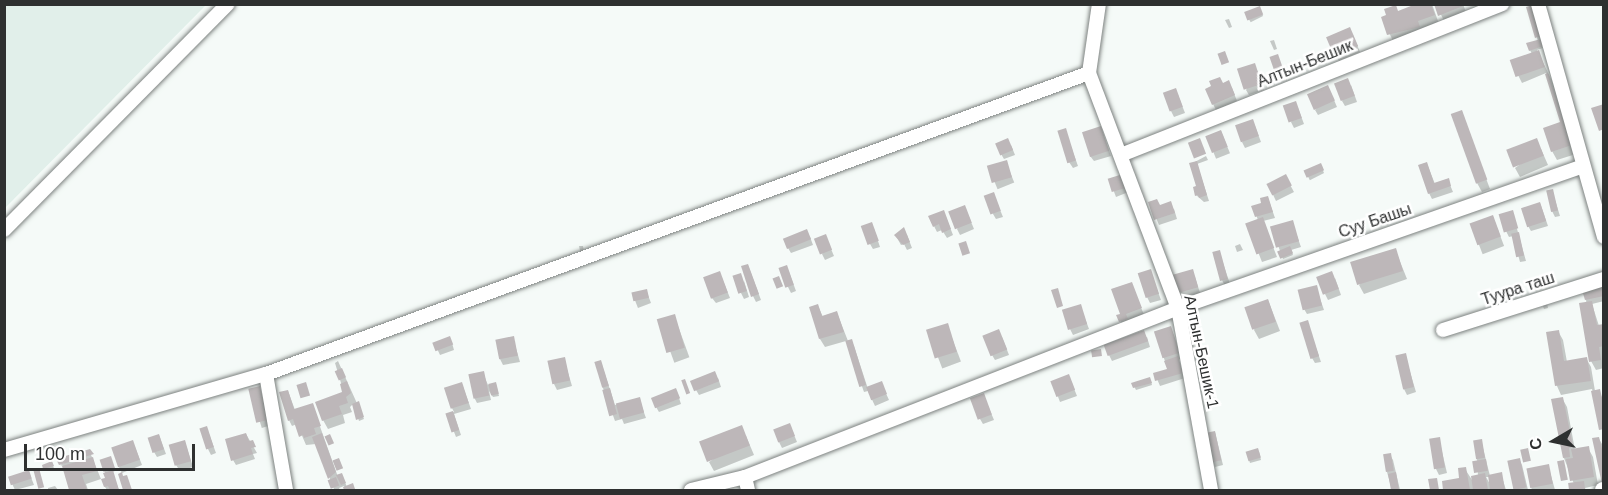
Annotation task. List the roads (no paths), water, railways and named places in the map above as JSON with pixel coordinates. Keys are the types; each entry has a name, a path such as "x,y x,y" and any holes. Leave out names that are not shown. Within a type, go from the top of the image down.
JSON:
{"street":[{"path":"4,230 228,4"},
{"path":"4,450 266,374 1089,73 1099,4"},
{"name":"Алтын-Бешик","path":"1121,155 1477,9 1502,4"},
{"path":"1538,4 1604,237"},
{"name":"Алтын-Бешик-1","path":"1089,73 1178,308 1211,490"},
{"name":"Суу Башы","path":"691,490 747,484 1178,308 1583,166"},
{"name":"Туура таш","path":"1443,330 1604,279"},
{"path":"266,374 286,490"}]}
